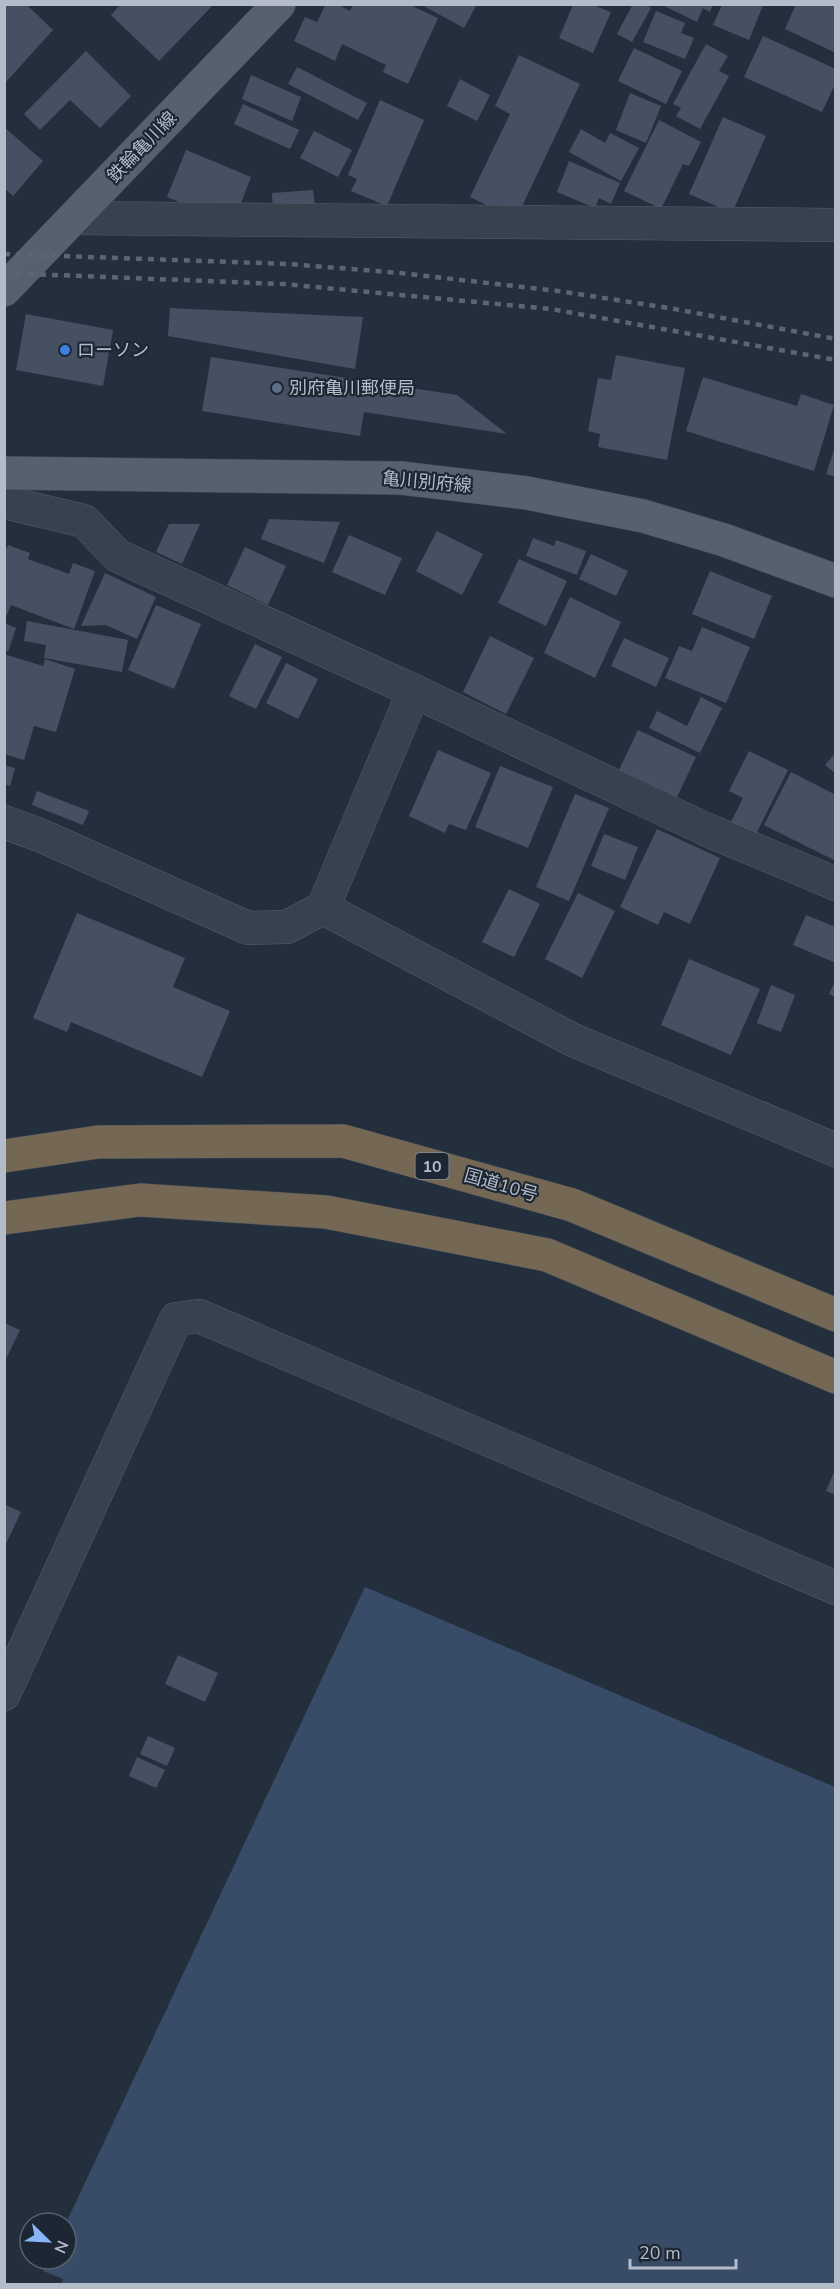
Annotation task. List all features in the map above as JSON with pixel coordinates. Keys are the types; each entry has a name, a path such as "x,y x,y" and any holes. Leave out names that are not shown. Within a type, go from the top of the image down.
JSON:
{"highway":[{"name":"国道10号","path":"4,1156 98,1142 343,1141 572,1205 836,1315"},
{"path":"4,1218 140,1200 326,1212 547,1255 836,1377"}],"main road":[{"name":"鉄輪亀川線","path":"4,290 279,4"},
{"name":"亀川別府線","path":"4,473 401,478 527,493 643,516 724,540 836,581"}],"street":[{"path":"74,218 836,225"},
{"path":"4,502 84,521 118,556 414,691 705,829 836,884"},
{"path":"4,822 42,836 248,928 287,927 323,909 414,691"},
{"path":"323,909 573,1040 836,1150"},
{"path":"4,1694 176,1319 199,1316 836,1588"}],"water":[{"path":"365,1587 835,1787 835,2284 61,2284 63,2279 43,2271 78,2271 78,2211 72,2211"}],"building":[{"path":"5,4 26,4 53,30 5,83"},
{"path":"121,4 214,4 159,61 111,15"},
{"path":"326,4 337,4 350,11 353,4 408,4 438,18 408,84 383,72 386,65 342,44 335,61 294,41 305,17 317,22"},
{"path":"420,4 477,4 464,28"},
{"path":"633,4 646,4 651,8 632,42 617,34"},
{"path":"660,4 713,4 710,12 703,8 697,22"},
{"path":"796,4 831,4 836,7 836,53 785,29"},
{"path":"573,5 593,5 611,12 593,53 559,38"},
{"path":"722,5 763,5 749,40 713,25"},
{"path":"656,11 685,23 681,33 694,38 685,59 643,42"},
{"path":"763,36 836,69 836,82 822,112 744,77"},
{"path":"706,44 728,56 719,71 729,76 700,129 676,116 681,108 673,104"},
{"path":"634,48 682,71 666,104 618,81"},
{"path":"86,51 131,96 100,128 70,100 40,130 24,114"},
{"path":"519,55 580,84 516,219 470,197 510,114 495,106"},
{"path":"297,67 367,103 358,120 288,84"},
{"path":"251,75 301,97 292,121 242,99"},
{"path":"460,79 490,95 477,121 447,106"},
{"path":"630,93 661,106 646,143 616,130"},
{"path":"380,100 424,120 387,206 351,191 357,179 348,175"},
{"path":"243,104 299,130 290,149 234,124"},
{"path":"723,117 766,136 732,213 689,194"},
{"path":"659,120 701,142 689,166 683,164 661,209 624,191"},
{"path":"4,127 43,161 13,196 4,188"},
{"path":"581,129 605,143 610,133 639,148 621,181 569,152"},
{"path":"314,131 352,150 338,177 300,158"},
{"path":"186,150 251,177 238,211 200,211 167,197"},
{"path":"569,161 620,183 611,204 599,198 595,208 557,192"},
{"path":"313,190 315,208 273,211 272,193"},
{"path":"170,308 363,317 355,369 168,336"},
{"name":"ローソン","path":"26,314 113,330 103,386 16,370"},
{"path":"616,355 685,368 667,460 598,447 600,434 588,431 598,378 611,380"},
{"path":"211,357 457,395 507,434 364,412 360,436 202,411"},
{"path":"703,377 797,406 801,394 834,405 814,471 686,431"},
{"path":"836,447 836,477 826,474"},
{"path":"269,519 340,522 324,563 261,539"},
{"path":"169,524 200,524 182,564 156,552"},
{"path":"437,531 483,554 462,595 416,571"},
{"path":"349,535 402,558 385,595 332,572"},
{"path":"533,538 554,546 556,540 586,551 577,575 526,556"},
{"path":"8,545 30,553 28,559 69,574 73,563 95,571 74,629 11,605 4,622 4,554"},
{"path":"245,547 286,566 268,605 227,585"},
{"path":"591,554 628,571 616,596 579,579"},
{"path":"519,559 567,581 546,626 498,603"},
{"path":"710,571 772,596 754,639 692,614"},
{"path":"105,573 156,597 137,639 106,625 81,626"},
{"path":"570,597 621,622 595,678 544,653"},
{"path":"156,605 201,624 174,689 128,670"},
{"path":"27,621 128,640 122,672 44,658 46,645 24,641"},
{"path":"4,623 16,628 8,652 4,650"},
{"path":"702,627 750,647 726,703 665,678 679,646 692,651"},
{"path":"490,636 534,658 506,714 463,692"},
{"path":"624,638 669,658 656,687 611,666"},
{"path":"255,644 282,657 256,709 229,696"},
{"path":"4,654 43,666 45,659 75,669 56,732 34,726 24,760 4,754"},
{"path":"286,663 318,679 298,719 266,703"},
{"path":"701,697 722,708 700,753 649,728 657,711 687,726"},
{"path":"638,730 696,757 676,799 618,772"},
{"path":"438,750 491,773 466,830 449,824 445,833 409,816"},
{"path":"749,751 788,770 754,838 729,826 743,798 729,791"},
{"path":"836,752 836,774 825,765"},
{"path":"4,765 15,768 10,786 4,784"},
{"path":"500,766 553,787 528,848 475,827"},
{"path":"791,772 836,795 836,861 764,825"},
{"path":"37,791 89,811 83,825 32,805"},
{"path":"575,794 609,808 569,901 536,887"},
{"path":"657,829 720,858 690,924 664,912 658,925 620,907"},
{"path":"604,834 638,847 625,880 591,866"},
{"path":"509,889 540,904 514,957 482,942"},
{"path":"578,893 615,911 582,978 545,959"},
{"path":"77,913 185,958 173,987 230,1011 202,1077 71,1022 67,1032 33,1018"},
{"path":"806,915 836,927 836,963 793,945"},
{"path":"689,959 760,989 731,1055 661,1025"},
{"path":"836,979 836,997 829,994"},
{"path":"771,985 795,995 781,1032 757,1023"},
{"path":"4,1323 20,1330 4,1363"},
{"path":"834,1472 836,1473 836,1495 826,1491"},
{"path":"4,1504 21,1512 4,1548"},
{"path":"178,1655 218,1673 205,1702 165,1684"},
{"path":"148,1736 175,1748 167,1766 140,1754"},
{"path":"137,1757 165,1770 156,1788 129,1776"}],"railway":[{"path":"4,254 289,264 400,273 558,291 669,308 836,339"},
{"path":"4,273 283,284 551,309 836,360"}],"place":[{"name":"ローソン","path":"65,350"},
{"name":"別府亀川郵便局","path":"277,388"}]}
